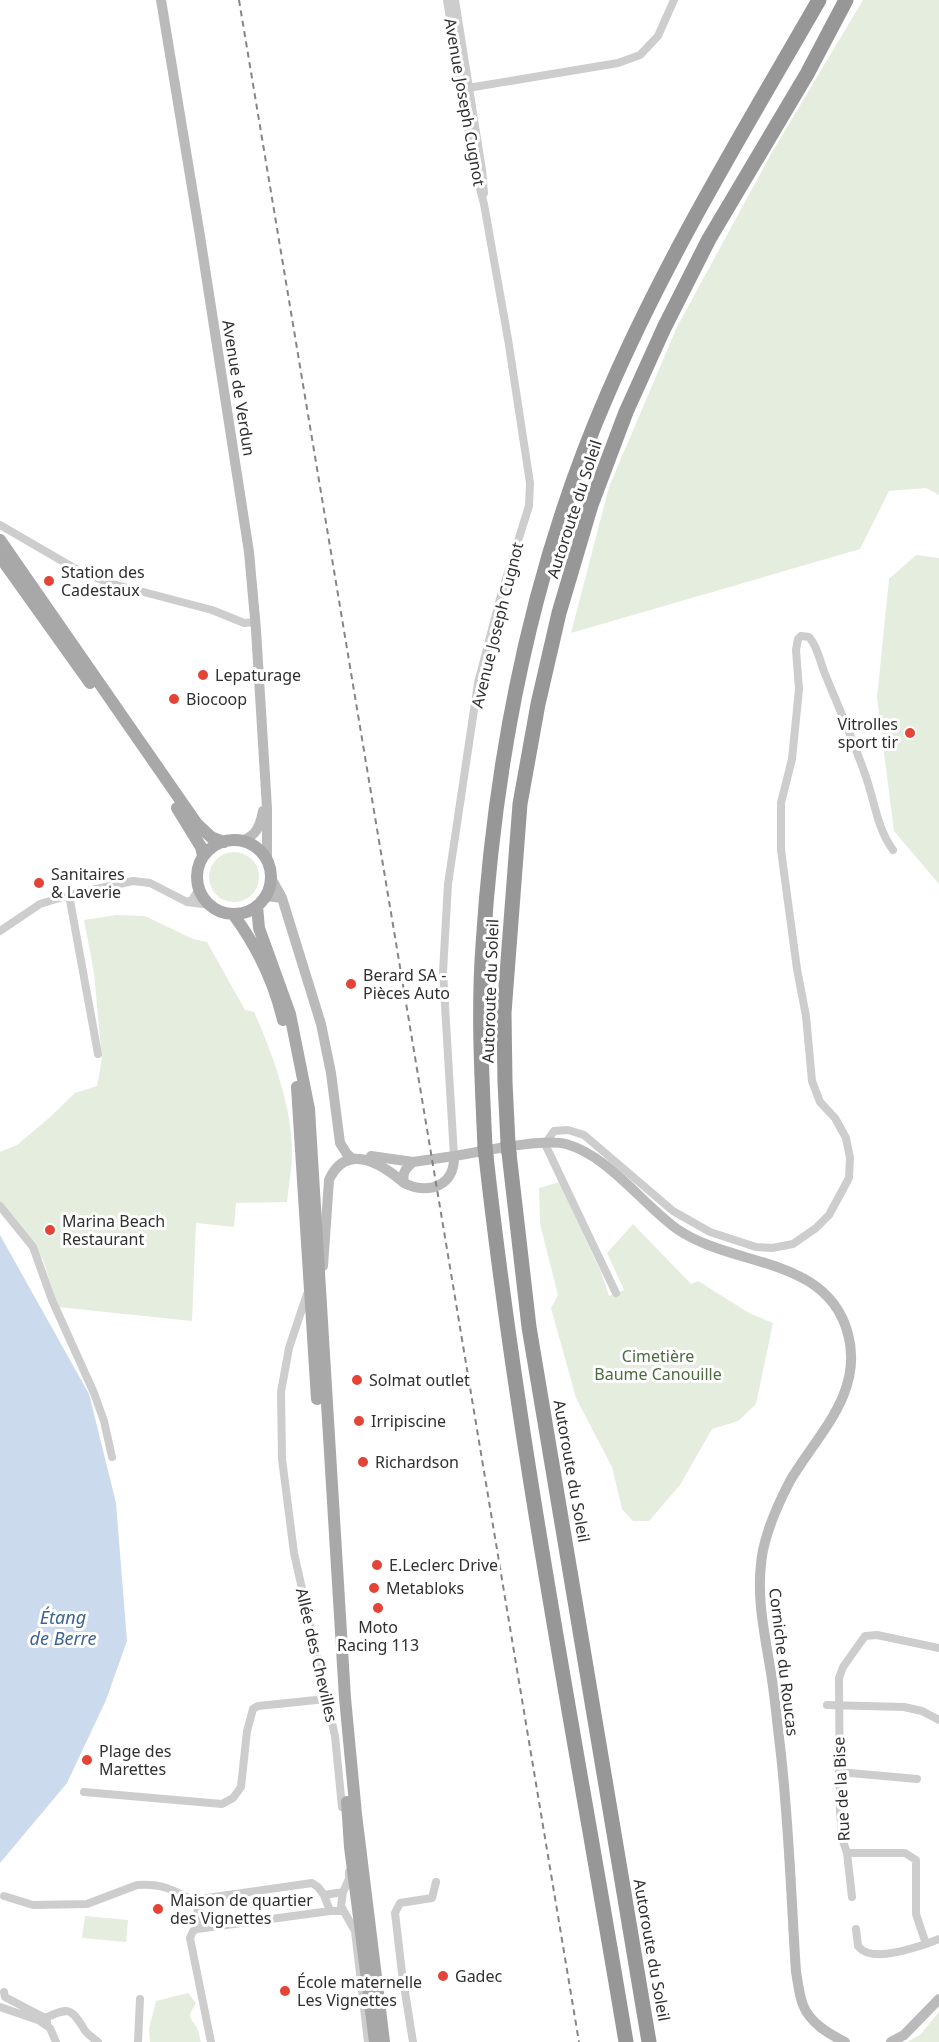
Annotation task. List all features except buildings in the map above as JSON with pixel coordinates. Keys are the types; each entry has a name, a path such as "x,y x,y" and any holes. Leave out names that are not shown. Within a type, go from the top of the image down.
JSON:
{"highway":[{"name":"Autoroute du Soleil","path":"626,2042 531,1482 507,1322 486,1152 481,1047 483,948 493,823 514,696 539,591 570,490 607,395 683,236 819,0"},
{"name":"Autoroute du Soleil","path":"649,2042 529,1327 509,1148 504,1012 520,804 538,704 559,613 599,484 626,412 664,328 709,238 807,74 846,0"}],"main road":[{"name":"Avenue de Verdun","path":"161,0 249,552 256,622 265,784"},
{"path":"0,540 197,824 211,837 224,842 242,841 255,834 259,827 265,784"},
{"path":"0,557 180,813 201,847 203,856"},
{"path":"265,784 267,859 271,878 282,898 321,1024 342,1148 353,1159 381,1166 404,1184 413,1188 443,1184 450,1177 454,1166 454,1156"},
{"path":"242,841 260,851 267,859"},
{"path":"224,842 209,850 198,867 199,889 210,905 220,912 232,914 257,906 266,896 271,878"},
{"path":"266,896 282,898"},
{"path":"257,906 259,928 290,1014 309,1109 345,1698 356,1814 384,2042"},
{"path":"232,914 247,933 262,960 284,1026 299,1100 337,1698 351,1847 375,2042"},
{"name":"Corniche du Roucas","path":"339,1136 349,1148 358,1152 381,1159 413,1162 545,1144 561,1143 576,1147 593,1157 675,1228 708,1246 806,1278 825,1293 839,1312 848,1334 852,1360 847,1387 836,1413 791,1481 775,1513 764,1547 758,1584 781,1757 796,1972 803,2005 815,2022 830,2035 845,2042"},
{"path":"320,1308 329,1180 333,1170 340,1164 353,1159"},
{"path":"404,1184 404,1172 413,1162"},
{"path":"891,2042 904,2035 939,1999"}],"street":[{"name":"Avenue Joseph Cugnot","path":"447,0 466,88"},
{"name":"Avenue Joseph Cugnot","path":"454,1156 442,972 448,884 478,683 501,595 529,506 530,483 484,204 475,170 455,0"},
{"path":"466,88 618,63 640,55 658,36 674,0"},
{"path":"0,525 81,572 112,584 212,610 244,623 256,622"},
{"path":"615,1293 545,1144 554,1131 568,1130 584,1136 673,1210 710,1232 756,1247 772,1248 793,1244 816,1228 829,1215 849,1178 850,1158 846,1138 835,1118 820,1102 812,1081 806,1016 781,850 781,803 792,759 799,689 796,650 798,639 801,636 809,637 814,643 857,751 876,806 877,821 892,850"},
{"path":"0,931 40,904 133,881 150,883 187,902 210,905"},
{"path":"187,902 192,900 199,889"},
{"path":"69,895 98,1054"},
{"path":"0,1206 33,1247 52,1300 94,1393 104,1421 112,1457"},
{"name":"Allée des Chevilles","path":"309,1266 306,1299 289,1348 280,1392 282,1459 294,1553 335,1736 349,1873 349,1879 343,1892 343,1911 355,1931 368,2042"},
{"name":"Rue de la Bise","path":"926,1944 916,1914 916,1860 905,1853 847,1853 843,1841 840,1814 838,1705 840,1672 865,1636 877,1635 939,1648"},
{"path":"84,1792 222,1804 232,1798 241,1787 247,1731 253,1708 326,1699"},
{"path":"827,1705 911,1708 939,1720"},
{"path":"839,1772 917,1779"},
{"path":"847,1853 852,1897"},
{"path":"413,2042 395,1913 400,1903 432,1898 436,1882"},
{"path":"198,1903 207,1898 312,1883 324,1894 330,1911"},
{"path":"4,1896 33,1905 87,1904 137,1885 160,1885 175,1890 198,1903"},
{"path":"324,1894 343,1892"},
{"path":"197,1929 198,1903"},
{"path":"211,2042 190,1938 193,1931 343,1911"},
{"path":"856,1929 858,1946 866,1952 900,1953 939,1939"},
{"path":"4,1992 5,1997 45,2018 56,2042"},
{"path":"138,2042 140,1999"},
{"path":"0,2007 38,2020 50,2028"},
{"path":"45,2018 58,2012 72,2013 78,2017 85,2031 98,2042"}],"green space":[{"path":"863,0 939,0 939,495 926,488 889,491 860,549 571,633 609,487 677,327 771,154"},
{"name":"Vitrolles sport tir","path":"916,555 939,558 939,884 894,831 877,698 889,579"},
{"path":"234,852 252,859 259,877 252,895 234,902 216,895 209,877 216,859"},
{"path":"116,915 145,916 193,939 207,942 245,1010 254,1012 274,1062 289,1117 292,1151 287,1202 236,1203 234,1227 196,1223 192,1321 58,1307 43,1260 0,1202 0,1152 17,1145 75,1093 97,1086 102,1059 94,973 84,920"},
{"name":"Cimetière Baume Canouille","path":"559,1182 601,1272 609,1296 624,1290 607,1253 633,1224 691,1284 698,1281 749,1313 773,1323 756,1404 738,1421 712,1429 680,1485 649,1521 633,1521 622,1509 612,1467 576,1398 551,1308 558,1295 540,1224 539,1188"},
{"path":"85,1916 128,1920 126,1942 82,1938"},
{"path":"188,1993 196,2003 190,2017 197,2028 201,2042 150,2042 149,2029 156,2001"},
{"path":"939,2012 939,2042 907,2042 920,2035"}],"water":[{"name":"Étang de Berre","path":"0,1235 89,1394 116,1503 127,1641 106,1700 67,1783 0,1863"}],"railway":[{"path":"239,0 579,2042"}],"place":[{"name":"Station des Cadestaux","path":"49,581"},
{"name":"Lepaturage","path":"203,675"},
{"name":"Biocoop","path":"174,699"},
{"name":"Vitrolles sport tir","path":"910,733"},
{"name":"Sanitaires & Laverie","path":"39,883"},
{"name":"Berard SA - Pièces Auto","path":"351,984"},
{"name":"Marina Beach Restaurant","path":"50,1230"},
{"name":"Solmat outlet","path":"357,1380"},
{"name":"Irripiscine","path":"359,1421"},
{"name":"Richardson","path":"363,1462"},
{"name":"E.Leclerc Drive","path":"377,1565"},
{"name":"Metabloks","path":"374,1588"},
{"name":"Moto Racing 113","path":"378,1608"},
{"name":"Plage des Marettes","path":"87,1760"},
{"name":"Maison de quartier des Vignettes","path":"158,1909"},
{"name":"Gadec","path":"443,1976"},
{"name":"École maternelle Les Vignettes","path":"285,1991"}]}
